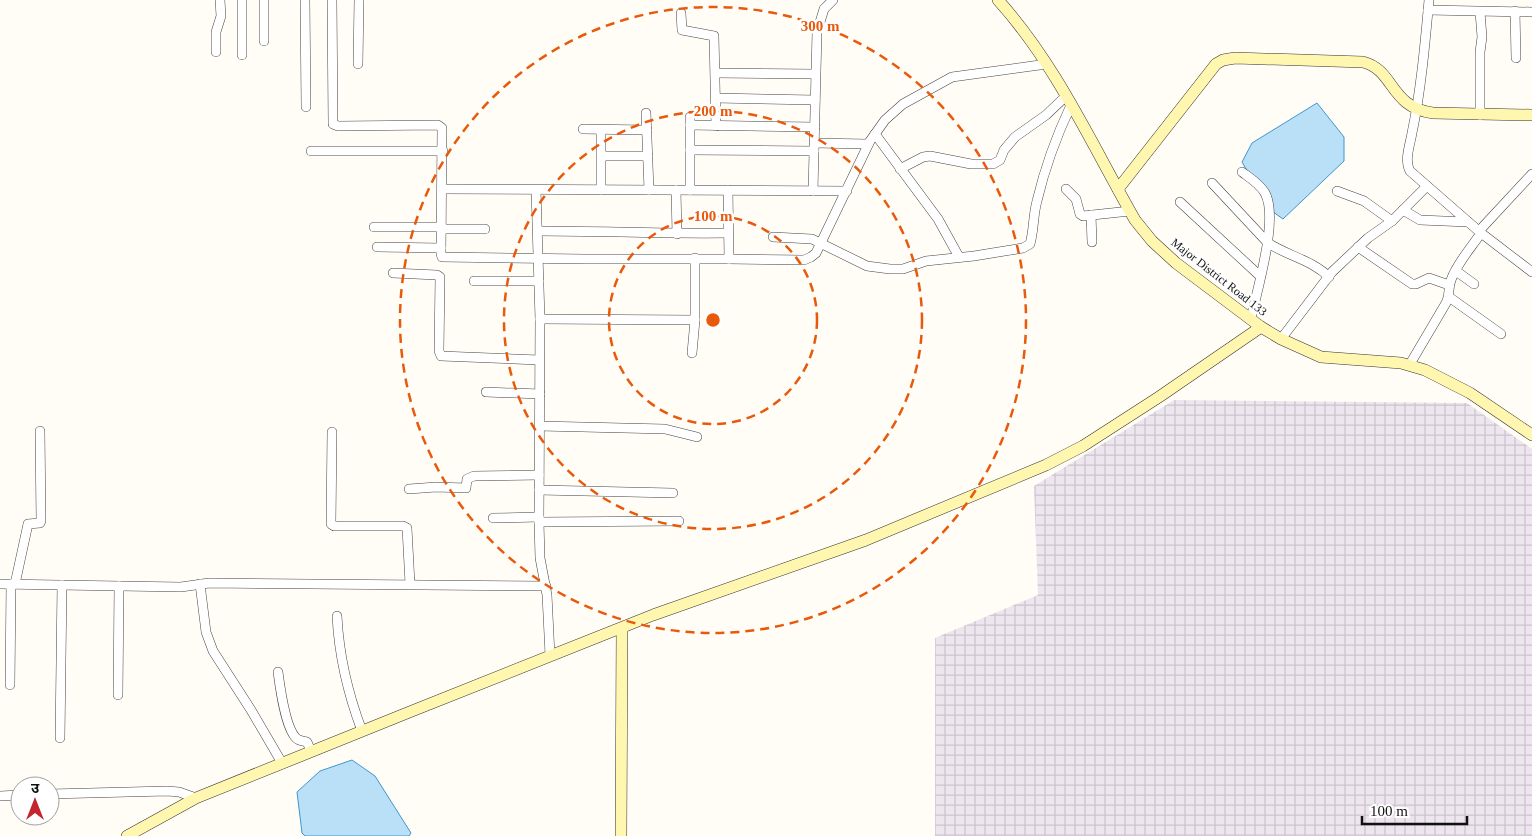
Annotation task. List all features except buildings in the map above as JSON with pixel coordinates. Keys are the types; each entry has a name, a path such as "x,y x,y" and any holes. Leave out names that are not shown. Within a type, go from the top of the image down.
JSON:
{"street":[{"path":"216,52 216,32 221,16 220,0"},
{"path":"242,0 242,55"},
{"path":"264,0 264,41"},
{"path":"305,0 306,107"},
{"path":"332,0 333,124 338,126 438,125 442,128 441,256 444,258 804,260 816,253 868,144 885,120 903,104 952,77 1047,64"},
{"path":"358,64 359,0"},
{"path":"813,191 816,32 824,9 833,0"},
{"name":"Major District Road 133","path":"998,0 1018,22 1047,64 1140,227 1165,254 1261,327 1282,339 1322,357 1410,364 1470,393 1532,435"},
{"path":"1429,0 1417,110 1409,150 1408,166 1410,171 1468,222 1532,272"},
{"path":"1428,10 1532,12"},
{"path":"1515,11 1516,58"},
{"path":"1480,12 1482,37 1480,52 1480,115"},
{"path":"681,13 682,30 714,36 716,126"},
{"path":"1118,189 1216,64 1223,60 1235,58 1282,59 1352,61 1372,64 1380,71 1407,105 1417,110 1433,113 1532,115"},
{"path":"716,74 815,74"},
{"path":"716,98 815,100"},
{"path":"900,169 923,157 930,156 971,164 993,164 1000,160 1004,150 1015,137 1069,101"},
{"path":"774,237 806,237 821,242 867,266 890,269 903,269 926,261 1023,248 1030,244 1042,177 1069,101"},
{"path":"646,113 649,190"},
{"path":"690,190 690,121 716,126 815,127"},
{"path":"583,129 647,130"},
{"path":"601,130 601,190"},
{"path":"875,134 938,219 959,257"},
{"path":"690,150 868,144"},
{"path":"310,151 443,151"},
{"path":"602,156 648,156"},
{"path":"1242,172 1264,191 1269,209 1268,243 1251,319"},
{"path":"1410,364 1449,297 1449,285 1480,232 1532,174"},
{"path":"1212,182 1268,243 1277,249 1311,263 1328,277"},
{"path":"1282,339 1328,277 1358,246 1392,221 1427,186"},
{"path":"443,189 846,191"},
{"path":"1066,189 1076,199 1080,214 1083,216 1130,211"},
{"path":"536,190 540,319 540,558 546,586 550,655"},
{"path":"676,190 676,234"},
{"path":"728,190 729,259"},
{"path":"1337,191 1364,201 1392,221"},
{"path":"1180,202 1260,276"},
{"path":"1403,210 1420,220 1468,222"},
{"path":"1092,215 1092,242"},
{"path":"374,227 485,229"},
{"path":"538,231 676,234 728,233"},
{"path":"1358,246 1412,284 1429,278 1449,285"},
{"path":"377,247 441,248"},
{"path":"692,353 695,320 695,258"},
{"path":"1456,271 1474,284"},
{"path":"393,273 437,275 440,277 439,351 441,356 539,360"},
{"path":"474,281 539,281"},
{"path":"1449,297 1501,334"},
{"path":"540,319 695,320"},
{"path":"127,836 196,798 282,763 550,655 866,540 1046,465 1084,446 1261,327"},
{"path":"486,392 540,394"},
{"path":"540,426 665,429 697,437"},
{"path":"10,685 13,584 28,524 41,522 40,431"},
{"path":"332,432 331,524 334,526 403,526 407,528 410,584"},
{"path":"409,489 466,488 468,479 474,476 539,475"},
{"path":"539,490 673,493"},
{"path":"492,518 680,521"},
{"path":"0,584 181,587 200,584 546,586"},
{"path":"200,584 206,632 212,651 251,710 282,763"},
{"path":"60,738 62,585"},
{"path":"118,695 119,586"},
{"path":"337,616 340,649 350,697 362,731"},
{"path":"621,836 622,628"},
{"path":"278,672 284,710 293,734 297,739 307,742 311,752"},
{"path":"60,794 167,791 180,792 196,798"}],"shaded area":[{"path":"1174,400 1467,403 1532,449 1532,836 935,836 935,638 1038,595 1034,486"}],"water":[{"path":"1317,103 1344,137 1344,161 1283,219 1269,209 1242,162 1252,143"},
{"path":"352,760 375,776 411,833 409,836 305,836 302,833 297,792 320,771"}]}
